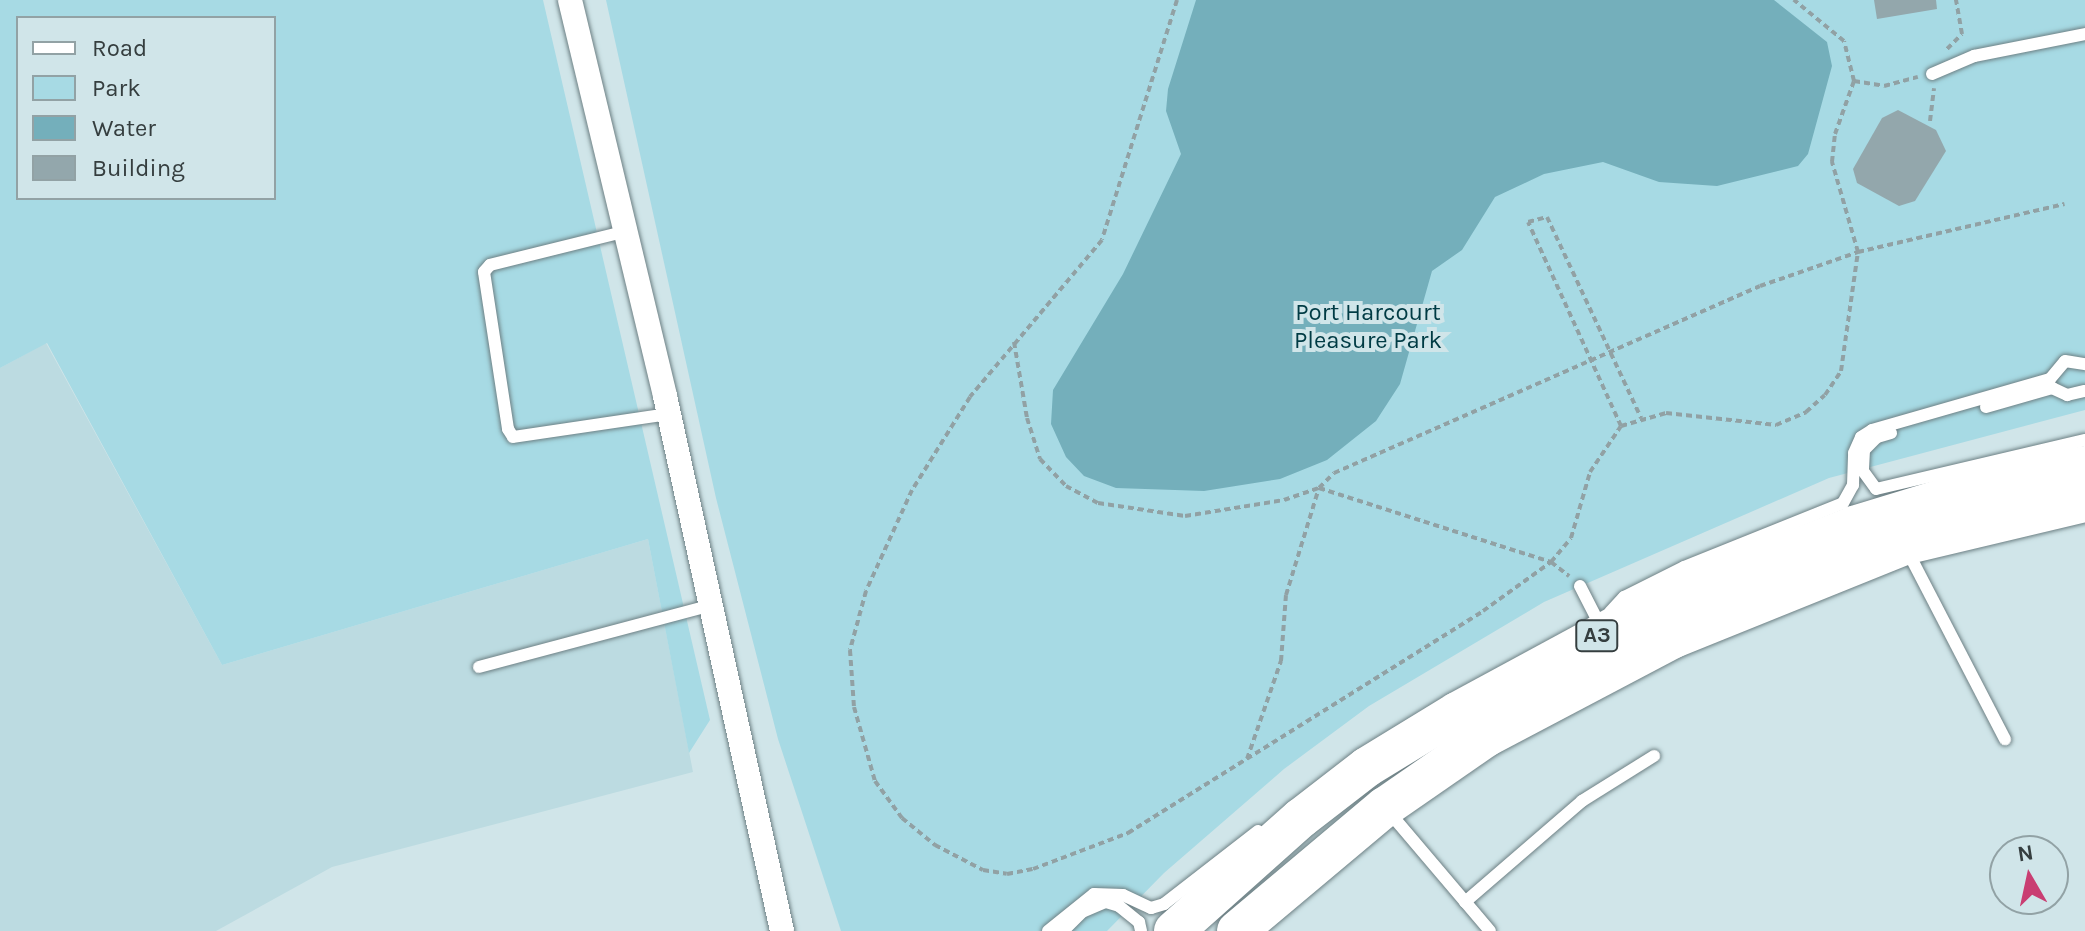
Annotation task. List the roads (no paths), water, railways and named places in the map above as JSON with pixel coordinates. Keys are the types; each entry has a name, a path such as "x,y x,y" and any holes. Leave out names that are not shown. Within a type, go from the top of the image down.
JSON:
{"highway":[{"name":"A3","path":"1174,931 1301,818 1352,768 1604,632 1726,574 1854,526 1952,496 2085,466"},
{"name":"A3","path":"1237,931 1385,807 1486,737 1674,638 1904,545 2085,502"}],"street":[{"path":"570,0 669,414 782,931"}],"lane":[{"path":"1932,74 1974,56 2085,34"},
{"path":"627,231 490,265 484,272 508,429 513,437 669,414"},
{"path":"2085,364 2065,361 2051,384 1877,437 1864,450 1869,482 1876,489 1897,488 2085,440"},
{"path":"1604,632 1609,613 1624,597 1684,567 1843,503 1853,485 1854,453 1861,437 1872,430 2051,384 2067,395 2085,391"},
{"path":"1904,545 2005,739"},
{"path":"1580,586 1604,632"},
{"path":"479,667 712,605"},
{"path":"1465,902 1582,801 1654,756"},
{"path":"1385,807 1490,931"},
{"path":"1048,931 1094,894 1123,895 1151,908 1164,904 1275,816"},
{"path":"1063,931 1082,912 1106,902 1139,922 1141,931"}],"water":[{"path":"1196,0 1774,0 1827,42 1832,66 1808,154 1798,166 1717,186 1659,182 1603,162 1544,174 1495,197 1462,250 1432,271 1400,384 1376,421 1327,460 1280,479 1204,491 1116,488 1084,476 1066,457 1051,424 1053,390 1123,274 1181,154 1166,111 1168,89"}],"park label":[{"name":"Port Harcourt Pleasure Park","path":"1368,327"}]}
